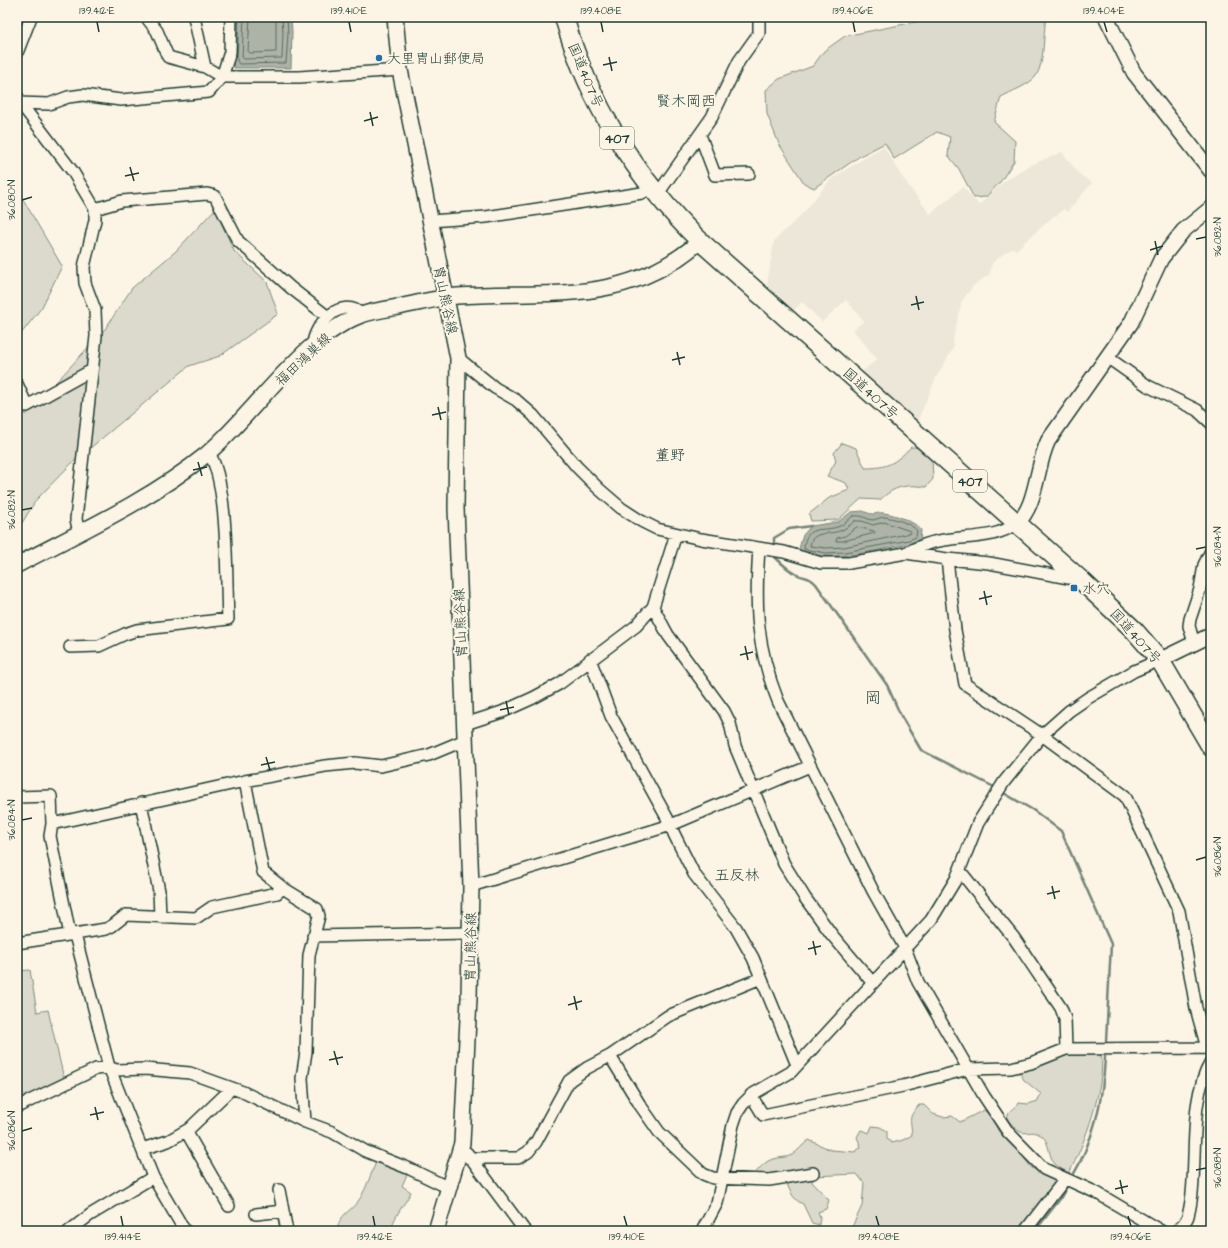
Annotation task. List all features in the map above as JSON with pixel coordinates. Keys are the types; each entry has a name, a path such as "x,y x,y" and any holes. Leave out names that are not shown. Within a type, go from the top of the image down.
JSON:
{"highway":[{"name":"国道407号","path":"564,17 580,63 603,114 630,158 654,192 700,241 1082,581 1133,629 1160,660 1211,747"}],"main road":[{"name":"胄山熊谷線","path":"395,17 400,70 458,358 456,508 471,886 470,933 462,1143 436,1231"},
{"name":"福田鴻巣線","path":"17,565 79,533 162,486 208,452 313,346 329,333 362,315 446,297 572,293 604,288 640,278 667,266 678,260 700,241"}],"street":[{"path":"17,53 31,17"},
{"path":"146,17 157,32 168,57 205,67 222,78 299,77 400,70"},
{"path":"194,17 205,67"},
{"path":"18,101 49,104 68,97 83,95 121,100 209,92 222,78 230,52 231,17"},
{"path":"430,221 486,216 654,192 700,135 712,117 739,61 759,33 759,17"},
{"path":"1106,17 1134,73 1211,171"},
{"path":"18,101 73,172 95,209 95,220 84,268 85,282 95,310 96,336 76,519 79,533"},
{"path":"700,135 715,175 749,174"},
{"path":"95,209 122,200 207,194 215,196 238,241 291,288 328,318"},
{"path":"458,358 495,388 516,400 533,415 577,467 621,508 647,524 676,534 784,552 821,563 838,564 906,553 930,543 994,534 1009,529 1023,518 1028,509 1042,455 1048,441 1130,323 1161,259 1183,231 1211,208"},
{"path":"313,346 314,334 336,310 348,307 356,309 362,315"},
{"path":"1107,357 1148,386 1197,410 1211,423"},
{"path":"17,384 22,406 92,370"},
{"path":"70,647 99,646 137,630 228,619 223,505 214,464 208,452"},
{"path":"465,724 483,719 533,698 559,684 636,626 652,607 676,534"},
{"path":"759,548 756,599 757,620 762,653 778,701 810,766 905,948 918,982 968,1069 1008,1132 1044,1169 1098,1193 1160,1231"},
{"path":"1194,643 1189,626 1190,619 1200,589 1204,565 1211,550"},
{"path":"906,553 947,559 989,562 1082,581"},
{"path":"751,1095 763,1115 903,1086 968,1069 1011,1068 1030,1063 1066,1049 1209,1050 1196,1008 1179,911 1125,796 1042,735 965,684 956,630 947,559"},
{"path":"652,607 668,635 724,711 730,723 735,746 784,864 805,898 832,935 872,982"},
{"path":"702,1231 717,1203 737,1113 751,1095 791,1072 872,982 931,920 960,871 978,823 1004,782 1042,735 1088,698 1122,678 1211,635"},
{"path":"590,660 611,716 671,825 694,874 736,928 753,958 797,1065"},
{"path":"52,824 141,803 325,766 355,763 382,766 429,755 465,740"},
{"path":"471,886 671,825 810,766"},
{"path":"245,781 264,872 283,888 317,910 318,916 309,955 306,1052 302,1078 305,1122"},
{"path":"17,797 51,796 52,824 50,836 73,935 110,1066 154,1177 185,1231"},
{"path":"141,803 160,891 160,916"},
{"path":"960,871 1014,938 1061,1008 1066,1020 1066,1049"},
{"path":"17,943 106,929 126,915 196,918 212,907 277,893 283,888"},
{"path":"314,936 470,933"},
{"path":"469,1158 518,1158 528,1152 536,1142 569,1081 587,1068 610,1056 668,1016 761,978"},
{"path":"610,1056 640,1105 659,1132 703,1174 713,1178 769,1180 813,1173"},
{"path":"1178,1231 1188,1217 1196,1119 1202,1086 1211,1062"},
{"path":"17,1107 96,1069 110,1066 116,1070 190,1073 232,1088 305,1122 332,1132 365,1151 410,1169 449,1188"},
{"path":"142,1149 168,1141 186,1131 232,1088"},
{"path":"186,1131 229,1206"},
{"path":"462,1143 469,1158 525,1231"},
{"path":"69,1231 90,1215 154,1177"},
{"path":"1025,1231 1065,1179"},
{"path":"279,1190 287,1231"},
{"path":"256,1214 283,1212"}],"shaded area":[{"path":"940,17 1046,17 1039,70 1036,76 1025,85 1001,97 994,122 1015,141 1014,161 1001,181 986,197 974,198 959,169 948,155 950,137 937,132 894,159 885,143 860,156 814,188 804,183 779,144 767,114 766,90 779,79 813,66 824,51 845,36"},
{"path":"884,146 900,174 930,214 963,187 979,205 1002,183 1026,167 1062,152 1079,174 1092,183 1067,212 1063,209 1057,216 1055,215 1016,250 1014,248 1006,252 992,263 990,274 973,286 962,301 953,340 954,347 937,376 917,422 861,373 877,359 853,330 864,321 846,300 822,322 802,302 794,310 767,285 774,241 805,211 831,179"},
{"path":"17,189 62,266 42,307 17,339"},
{"path":"215,209 234,251 267,282 278,314 220,356 189,366 71,464 36,500 22,523 17,524 17,398 26,415 105,329 132,288 176,251"},
{"path":"842,443 856,448 865,468 880,467 891,464 911,447 918,448 932,459 933,479 926,487 901,487 885,495 880,500 861,499 838,520 811,521 809,514 829,498 849,490 846,483 827,476 836,461 834,453"},
{"path":"30,970 37,1012 48,1010 64,1079 28,1098 18,1088 17,971"},
{"path":"1069,1053 1101,1054 1102,1067 1097,1098 1087,1132 1069,1173 1053,1162 1047,1143 1043,1137 1034,1132 1026,1133 1018,1131 1007,1118 1009,1112 1019,1103 1028,1104 1038,1101 1041,1094 1024,1080 1019,1072 1045,1064"},
{"path":"919,1105 924,1105 933,1114 943,1117 952,1116 960,1122 984,1110 991,1117 999,1132 1019,1152 1032,1168 1057,1182 1039,1202 1021,1227 966,1231 850,1231 862,1206 864,1183 857,1174 813,1176 812,1182 829,1200 826,1209 818,1212 820,1217 819,1225 812,1223 803,1204 799,1202 791,1193 784,1176 754,1174 768,1161 792,1155 809,1140 831,1150 855,1152 861,1147 857,1137 861,1130 869,1133 872,1126 880,1127 887,1131 887,1139 892,1143 903,1140 912,1135 911,1116"},
{"path":"376,1162 383,1163 394,1169 408,1172 402,1186 411,1192 397,1215 391,1231 337,1231 340,1220 361,1197"}],"water":[{"path":"235,17 291,17 291,68 234,68"},
{"path":"863,511 873,514 888,514 910,521 921,530 920,541 868,552 840,556 812,555 798,552 803,535 811,526 838,522 851,512"}],"waterway":[{"path":"774,547 774,538 789,529 811,526"},
{"path":"775,554 775,557 790,570 811,579 816,584 887,685 901,716 921,750 996,788"},
{"path":"1002,792 1033,810 1061,831 1111,944 1106,1041"},
{"path":"1071,1179 1086,1150 1096,1120 1102,1089 1105,1057"},
{"path":"1035,1231 1060,1199 1069,1183"}],"place":[{"name":"大里冑山郵便局","path":"379,58"},
{"name":"水穴","path":"1074,588"}],"district":[{"name":"賢木岡西","path":"686,101"},
{"name":"董野","path":"670,455"},
{"name":"岡","path":"873,697"},
{"name":"五反林","path":"737,875"}]}
